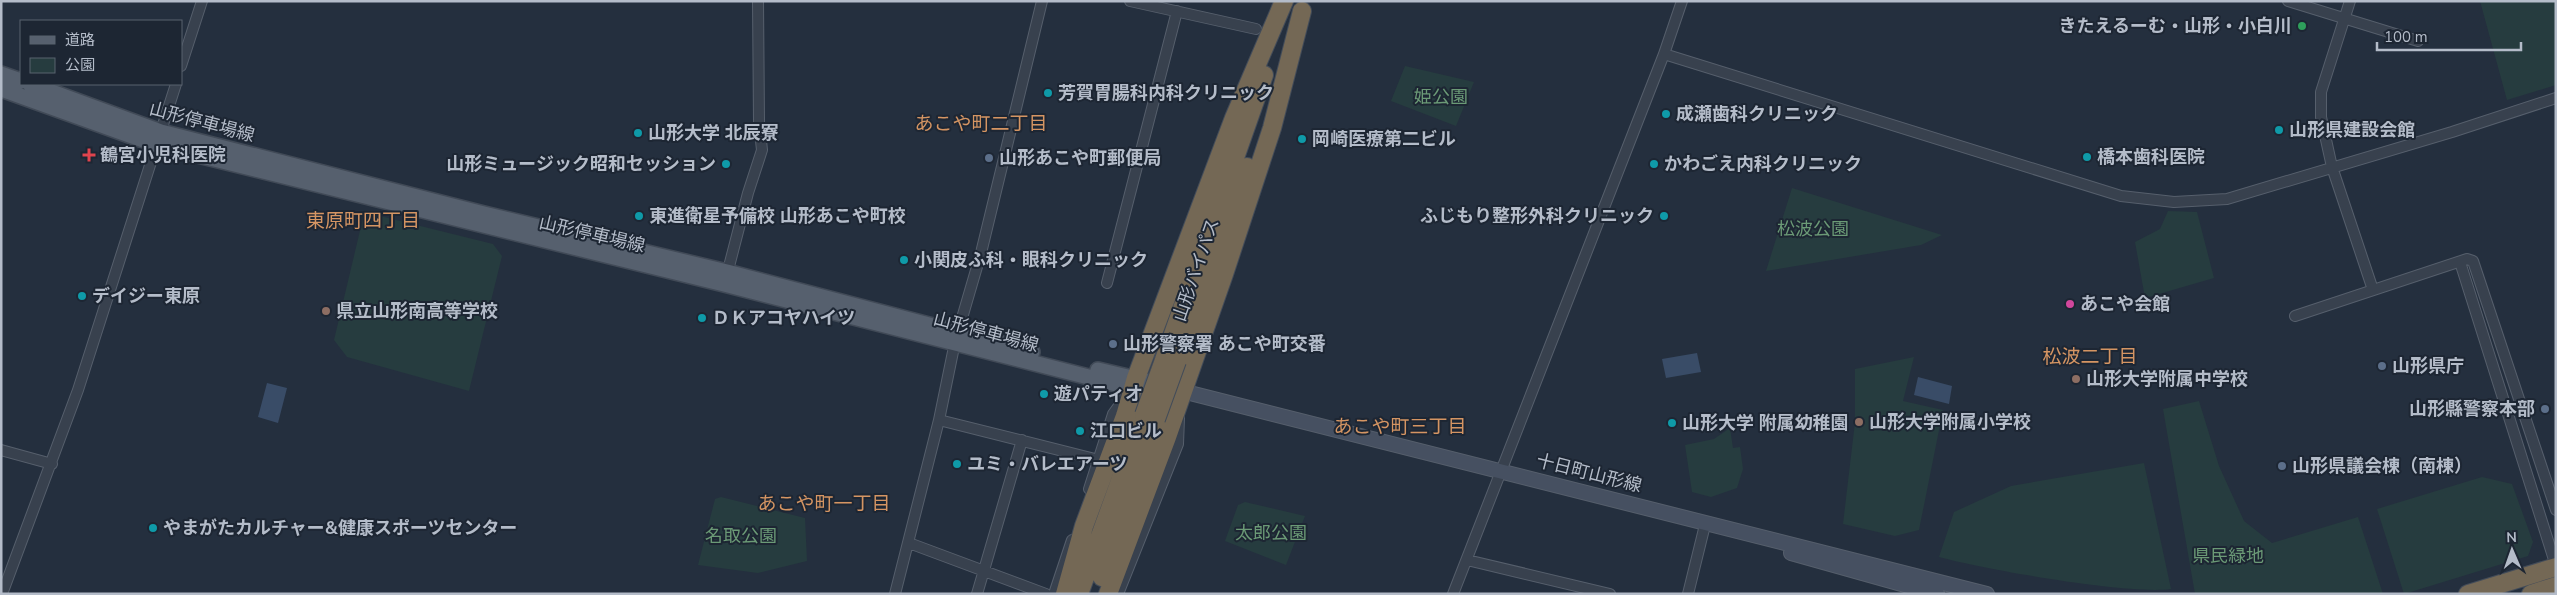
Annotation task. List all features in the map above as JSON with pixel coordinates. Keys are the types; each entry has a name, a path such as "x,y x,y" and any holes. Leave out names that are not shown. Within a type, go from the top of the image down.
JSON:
{"highway":[{"path":"1065,594 1084,526 1125,416 1134,384 1234,118 1284,1"},
{"path":"1108,594 1181,395 1272,128 1299,4"},
{"name":"山形バイパス","path":"1079,594 1150,417 1299,4"},
{"name":"山形バイパス","path":"1096,594 1150,417"},
{"path":"2468,594 2556,566"},
{"path":"2531,594 2556,586"}],"main road":[{"path":"1,74 20,81"},
{"name":"山形停車場線","path":"32,85 159,139"},
{"name":"山形停車場線","path":"1,89 159,139 475,212 1181,395"},
{"name":"十日町山形線","path":"1181,395 1986,594"},
{"name":"十日町山形線","path":"1501,474 1929,593"}],"street":[{"path":"182,63 202,1"},
{"path":"726,278 748,194 762,150 758,1"},
{"path":"895,594 939,420 956,337 981,253 1042,1"},
{"path":"1130,1 1256,29"},
{"path":"1453,594 1664,54 1682,1"},
{"path":"2288,1 2418,41"},
{"path":"2350,1 2321,92 2321,117 2332,167 2373,290"},
{"path":"1107,283 1177,11"},
{"path":"1664,54 2121,196 2174,202 2228,199 2556,98"},
{"path":"2,594 52,464 101,322 176,85"},
{"path":"2294,316 2467,259 2474,262 2556,510"},
{"path":"2460,262 2556,566"},
{"path":"1054,594 1113,414 1134,384"},
{"path":"1118,594 1178,444 1181,395"},
{"path":"939,420 1099,460"},
{"path":"977,594 1022,440"},
{"path":"1,450 52,464"},
{"path":"1688,594 1704,529"},
{"path":"909,543 1046,594"},
{"path":"1467,560 1610,594"}],"green space":[{"path":"2480,1 2556,1 2556,85 2507,100"},
{"name":"姫公園","path":"1405,66 1474,82 1456,126 1391,101"},
{"name":"松波公園","path":"1792,188 1942,235 1921,245 1766,271"},
{"path":"2168,211 2197,212 2214,278 2145,298 2135,242 2160,229"},
{"path":"372,214 493,244 502,256 469,391 347,357 334,340 363,218"},
{"path":"1914,357 1903,401 1943,410 1919,530 1895,536 1843,524 1855,422 1855,369"},
{"name":"県民緑地","path":"2199,401 2219,466 2244,521 2272,543 2358,517 2383,594 2195,594 2163,409"},
{"path":"1730,428 1733,448 1740,447 1743,469 1737,488 1711,497 1692,492 1685,445 1714,439"},
{"path":"2144,463 2171,589 2151,590 2092,585 1990,568 1939,557 1954,512 2011,486"},
{"path":"2482,477 2512,484 2533,542 2528,556 2404,594 2377,509"},
{"name":"名取公園","path":"721,497 805,518 807,561 758,573 698,565 715,499"},
{"name":"太郎公園","path":"1245,502 1305,516 1286,565 1225,541 1238,505"}],"water":[{"path":"1697,353 1701,372 1666,378 1662,359"},
{"path":"1918,377 1952,386 1949,404 1914,395"},
{"path":"267,383 287,388 278,423 258,417"}],"place":[{"name":"きたえるーむ・山形・小白川","path":"2302,26"},
{"name":"芳賀胃腸科内科クリニック","path":"1048,93"},
{"name":"成瀬歯科クリニック","path":"1666,114"},
{"name":"山形県建設会館","path":"2279,130"},
{"name":"山形大学 北辰寮","path":"638,133"},
{"name":"岡崎医療第二ビル","path":"1302,139"},
{"name":"鶴宮小児科医院","path":"89,155"},
{"name":"橋本歯科医院","path":"2087,157"},
{"name":"山形あこや町郵便局","path":"989,158"},
{"name":"山形ミュージック昭和セッション","path":"726,164"},
{"name":"かわごえ内科クリニック","path":"1654,164"},
{"name":"東進衛星予備校 山形あこや町校","path":"639,216"},
{"name":"ふじもり整形外科クリニック","path":"1664,216"},
{"name":"小関皮ふ科・眼科クリニック","path":"904,260"},
{"name":"デイジー東原","path":"82,296"},
{"name":"あこや会館","path":"2070,304"},
{"name":"県立山形南高等学校","path":"326,311"},
{"name":"ＤＫアコヤハイツ","path":"702,318"},
{"name":"山形警察署 あこや町交番","path":"1113,344"},
{"name":"山形県庁","path":"2382,366"},
{"name":"山形大学附属中学校","path":"2076,379"},
{"name":"遊パティオ","path":"1044,394"},
{"name":"山形縣警察本部","path":"2545,409"},
{"name":"山形大学附属小学校","path":"1859,422"},
{"name":"山形大学 附属幼稚園","path":"1672,423"},
{"name":"江口ビル","path":"1080,431"},
{"name":"ユミ・バレエアーツ","path":"957,464"},
{"name":"山形県議会棟（南棟）","path":"2282,466"},
{"name":"やまがたカルチャー&健康スポーツセンター","path":"153,528"}],"district":[{"name":"あこや町二丁目","path":"981,123"},
{"name":"東原町四丁目","path":"363,220"},
{"name":"松波二丁目","path":"2090,356"},
{"name":"あこや町三丁目","path":"1400,426"},
{"name":"あこや町一丁目","path":"824,503"}]}
